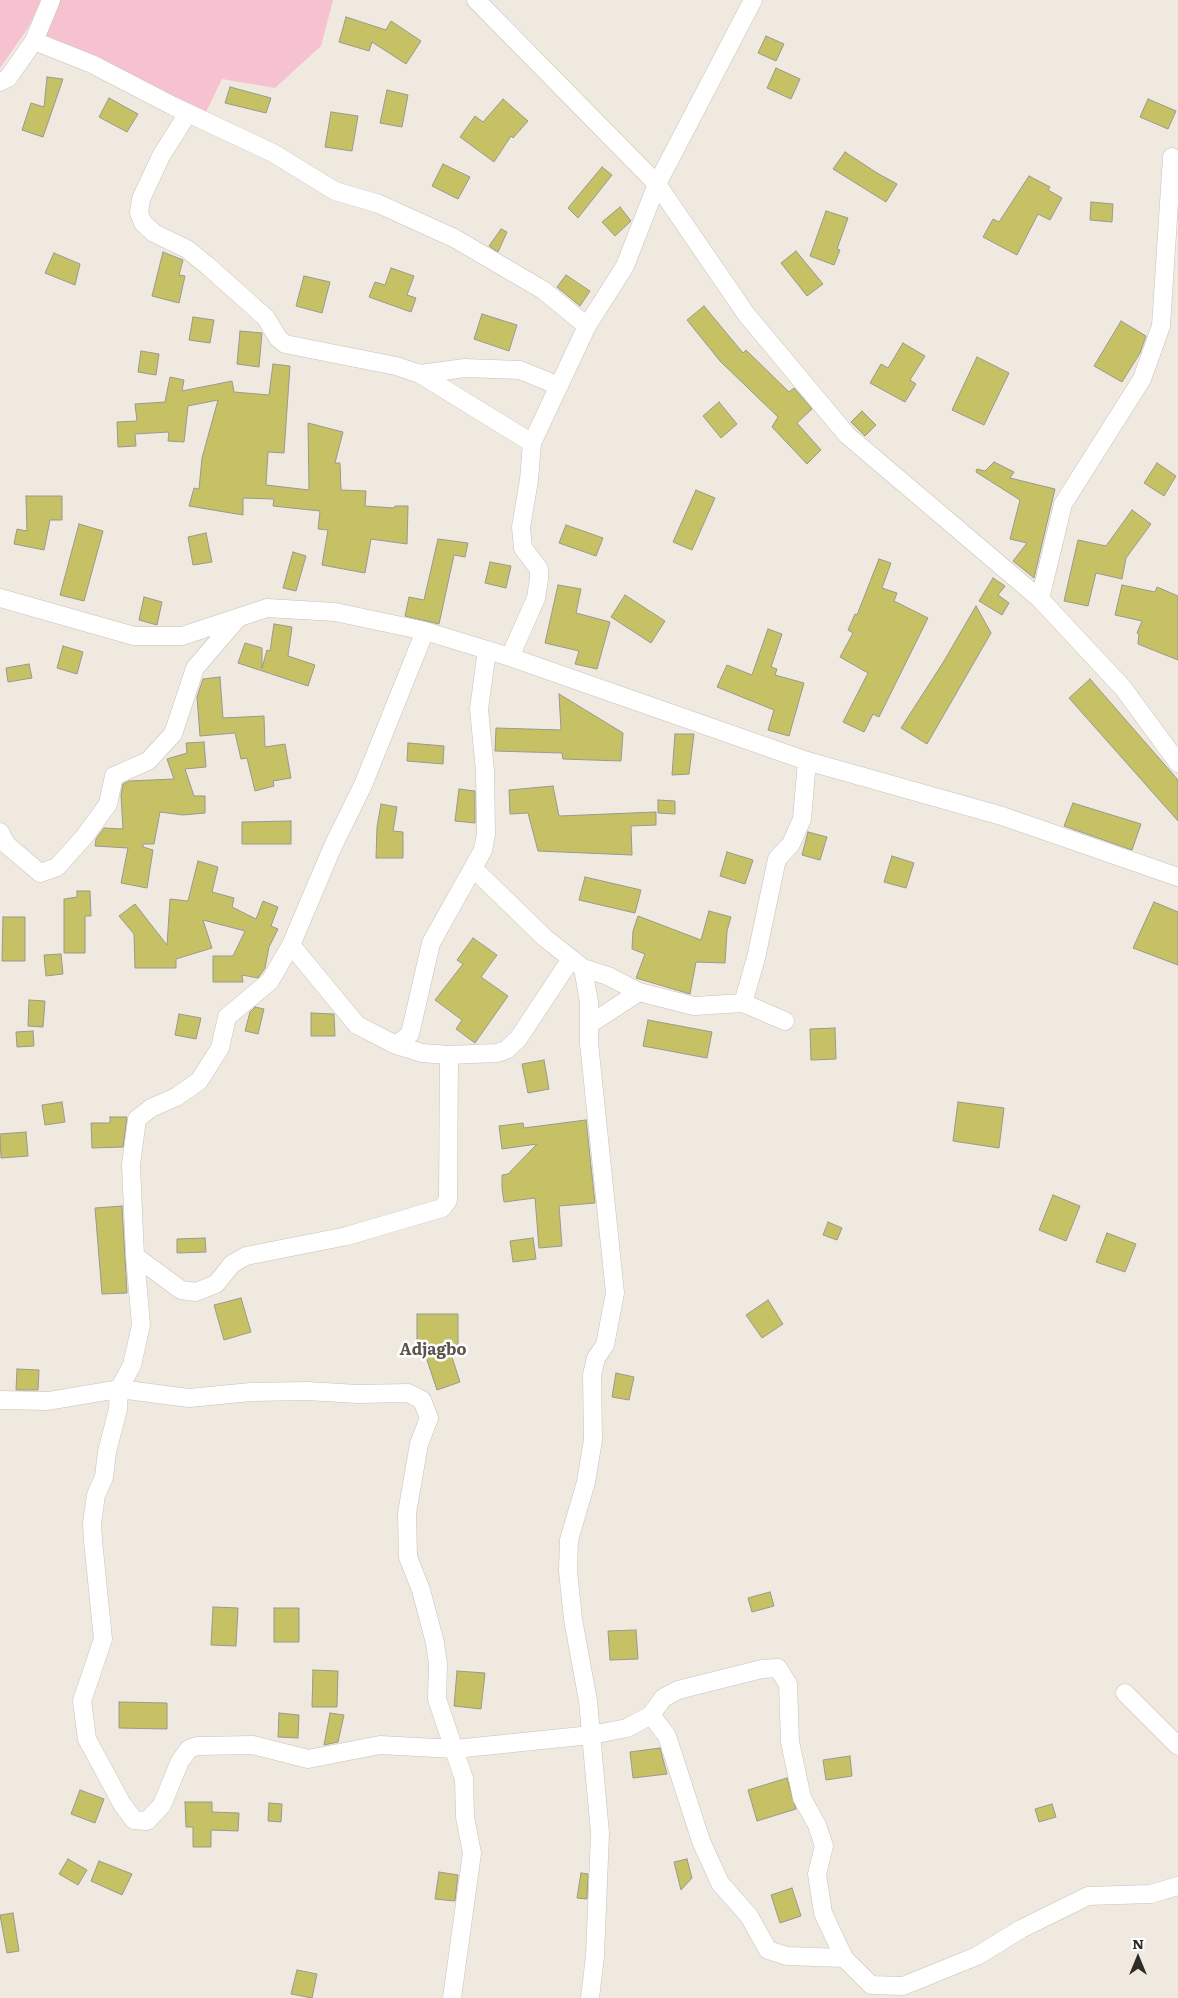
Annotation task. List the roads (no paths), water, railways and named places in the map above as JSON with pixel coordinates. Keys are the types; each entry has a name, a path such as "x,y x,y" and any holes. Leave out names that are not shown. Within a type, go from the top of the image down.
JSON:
{"street":[{"path":"0,82 8,78 34,41 52,0"},
{"path":"476,0 657,184 746,314 847,435 1040,599 1123,688 1178,763"},
{"path":"510,657 536,598 539,578 539,570 524,548 521,527 530,480 532,443 587,326 625,266 657,184 753,0"},
{"path":"34,41 92,64 188,113 273,153 336,191 379,204 454,238 543,290 587,326"},
{"path":"188,113 161,156 142,199 139,213 143,223 154,233 187,249 208,266 266,318 278,338 285,344 396,366 420,374 532,443"},
{"path":"1040,599 1063,504 1142,379 1161,326 1174,213 1172,157"},
{"path":"420,374 465,368 520,370 559,386"},
{"path":"0,598 134,636 182,636 267,608 335,612 425,631 510,657 807,761 1002,816 1178,877"},
{"path":"0,832 6,844 40,873 57,867 84,837 108,804 114,776 148,761 173,734 195,668 238,618"},
{"path":"425,631 363,785 333,846 291,945 270,981 227,1017 220,1048 198,1081 176,1097 151,1108 137,1119 131,1165 135,1256 141,1325 132,1365 119,1389 118,1409 107,1452 104,1477 96,1495 92,1522 103,1639 82,1701 87,1739 134,1820 147,1821 162,1805 180,1760 190,1749 197,1746 252,1746 308,1759 380,1745 455,1750 590,1735 627,1728 651,1714 663,1698 678,1690 762,1668 778,1668 788,1684 790,1742 802,1798 817,1825 824,1846 818,1874 823,1913 844,1958 871,1985 903,1986 977,1956 1020,1929 1088,1896 1151,1894 1178,1886"},
{"path":"396,1045 410,1034 431,943 484,850 486,834 485,771 480,709 487,650"},
{"path":"743,1003 756,958 777,859 791,844 802,819 807,761"},
{"path":"474,868 544,938 577,964 608,976 639,992 694,1006 743,1003 784,1021"},
{"path":"291,945 357,1025 396,1045 422,1053 448,1055 497,1053 506,1050 518,1039 577,964"},
{"path":"577,964 589,1002 589,1044 615,1293 605,1345 596,1358 592,1375 593,1440 586,1482 569,1540 568,1570 573,1619 588,1701 600,1833 595,1956 590,1998"},
{"path":"590,1024 639,992"},
{"path":"135,1256 181,1290 196,1292 216,1284 232,1264 246,1256 347,1236 442,1208 448,1200 448,1055"},
{"path":"0,1400 48,1401 119,1389 189,1398 251,1392 408,1393 422,1400 429,1418 419,1444 407,1513 408,1557 421,1590 435,1643 438,1664 437,1699 464,1779 465,1817 472,1852 452,1998"},
{"path":"1125,1693 1178,1746"},
{"path":"651,1714 667,1736 701,1841 720,1883 749,1916 768,1950 787,1956 844,1958"}],"district":[{"name":"Adjagbo","path":"433,1350"}]}
